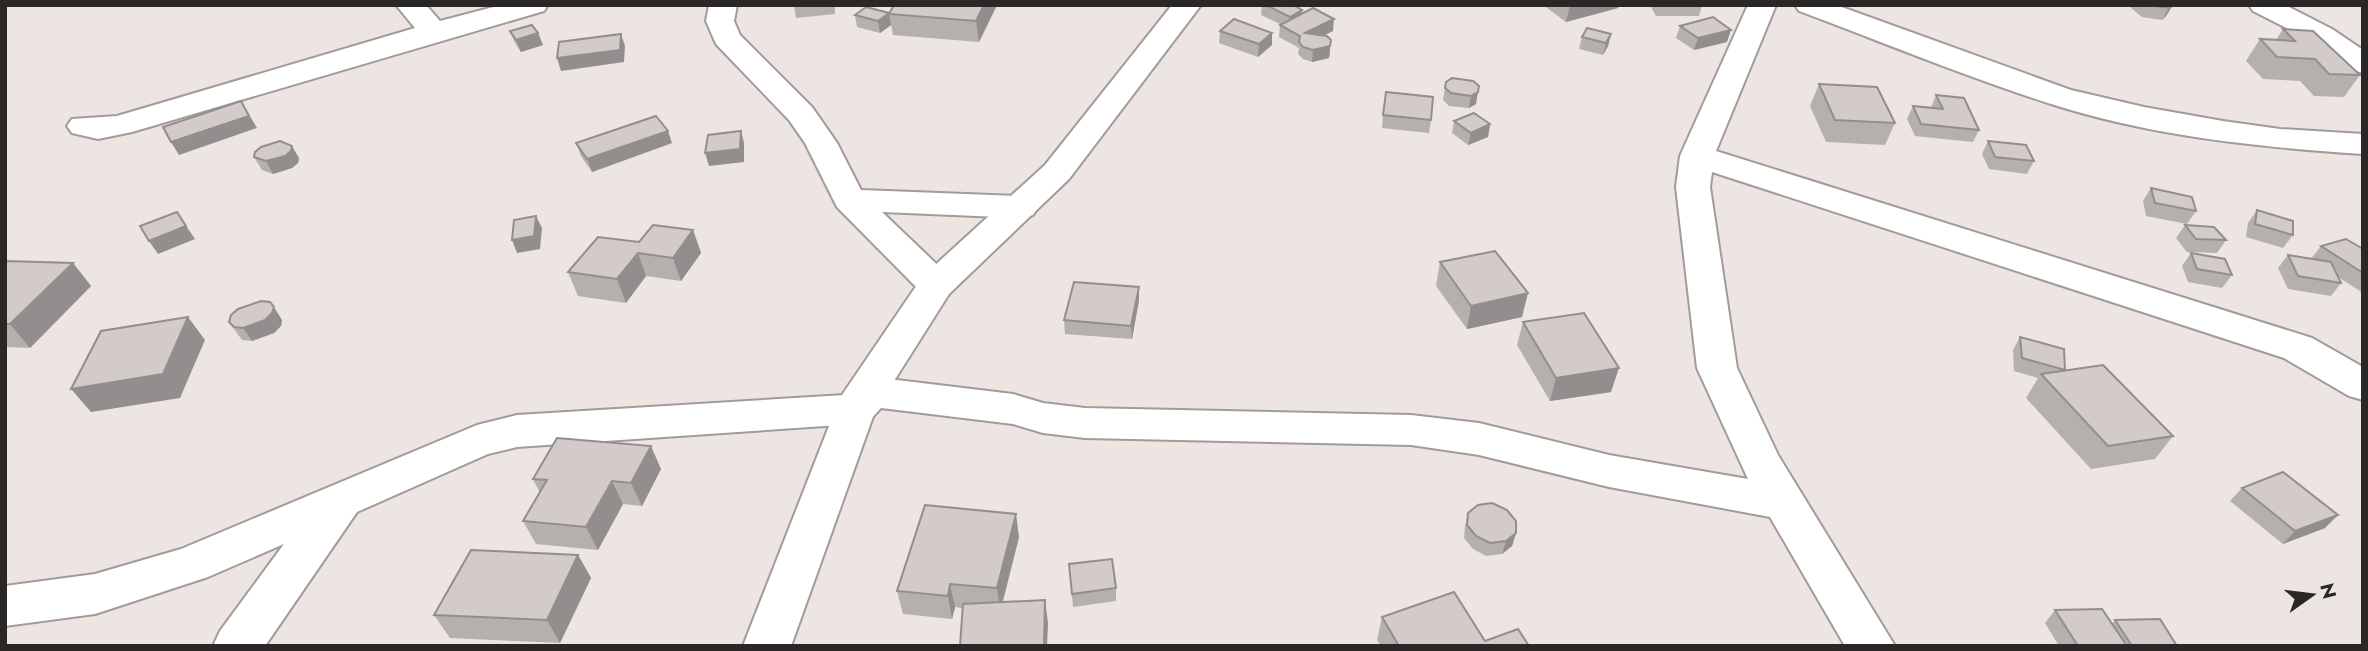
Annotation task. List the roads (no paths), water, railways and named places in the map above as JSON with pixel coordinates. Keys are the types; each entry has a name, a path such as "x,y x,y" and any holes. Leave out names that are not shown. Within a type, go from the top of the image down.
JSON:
{"street":[{"path":"410,5 434,32"},
{"path":"83,126 98,130 121,125 534,5"},
{"path":"723,5 720,21 726,38 802,114 821,144 849,200 936,285"},
{"path":"767,646 855,410 936,285 1066,162 1187,5"},
{"path":"1762,5 1697,156 1693,187 1717,368 1753,449 1871,646"},
{"path":"1808,5 2061,97 2144,117 2223,131 2280,139 2363,144"},
{"path":"2263,5 2322,35 2363,64"},
{"path":"1697,156 2298,348 2363,363"},
{"path":"849,200 1021,207"},
{"path":"2298,348 2363,386"},
{"path":"5,606 95,594 192,564 477,442 517,431 855,410 872,392 1013,409 1043,418 1085,423 1411,430 1479,439 1609,471 1785,503"},
{"path":"237,646 342,499"}]}
